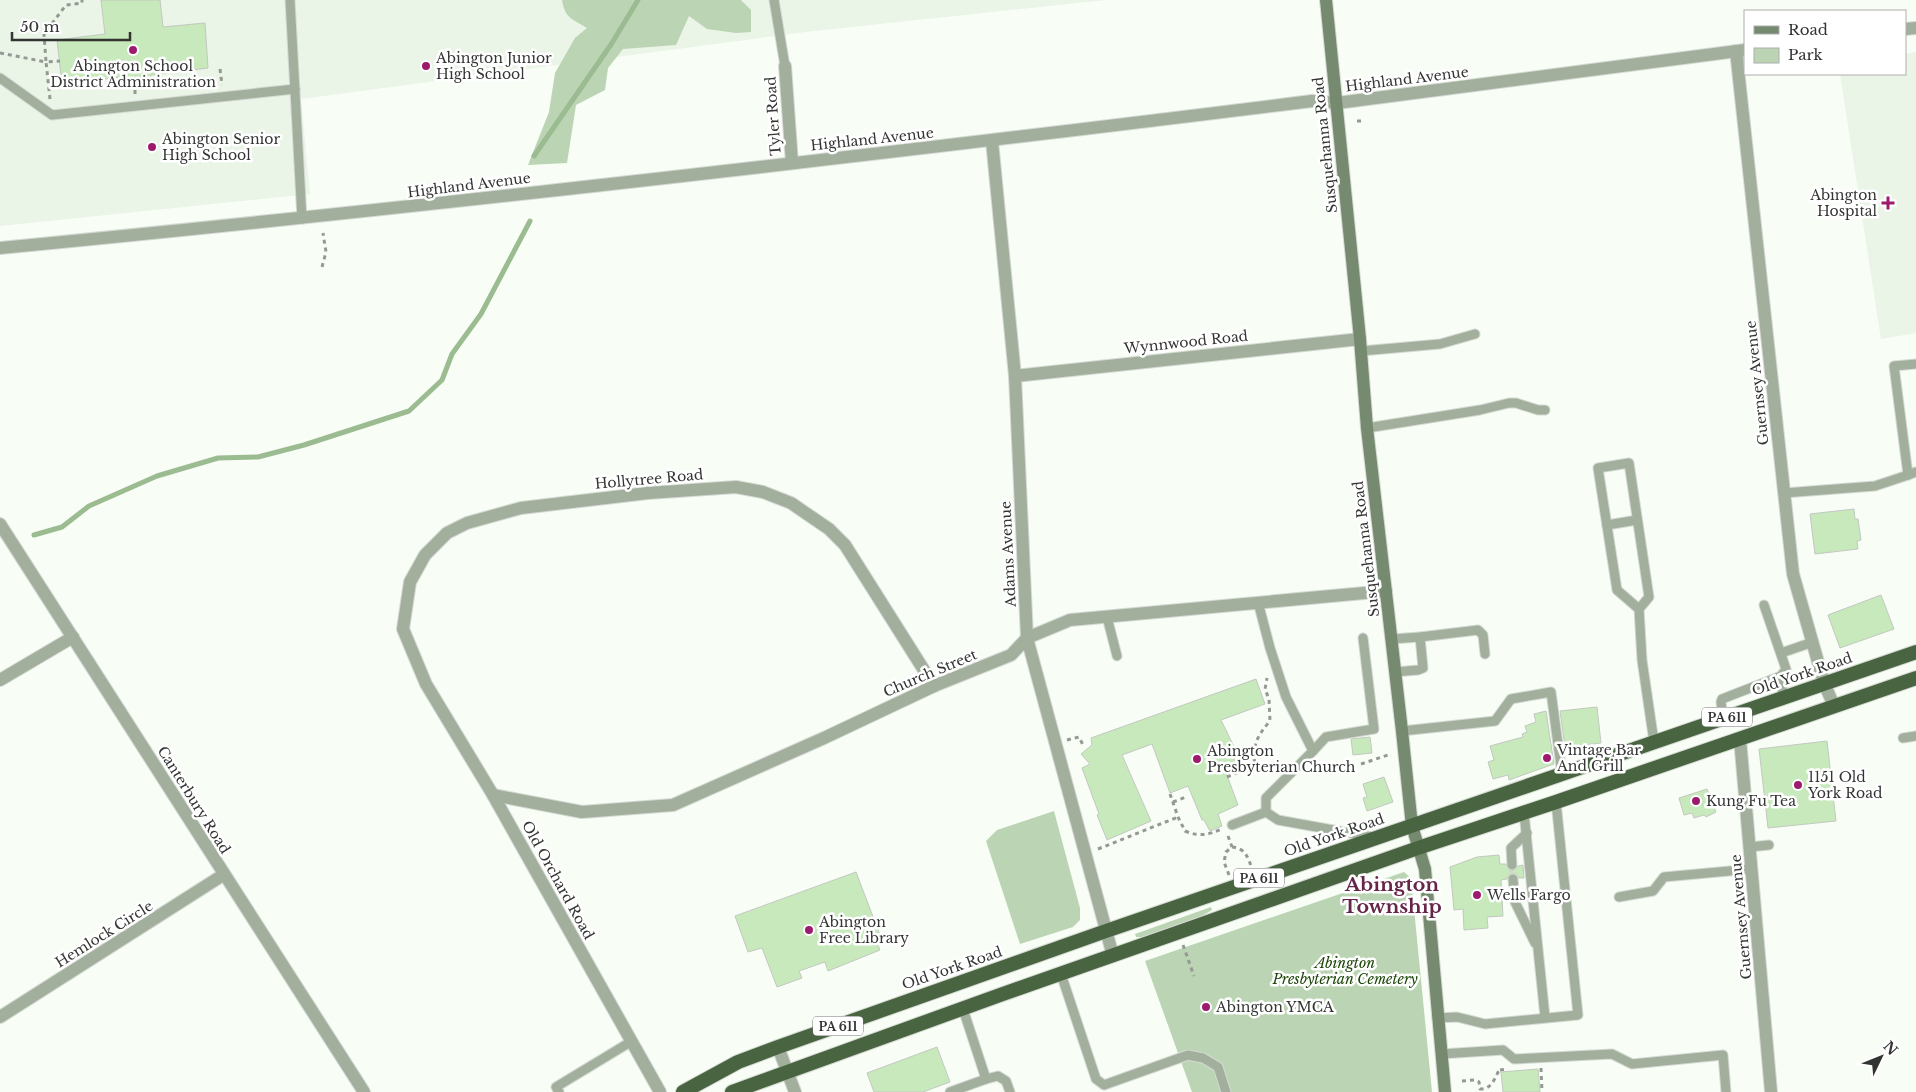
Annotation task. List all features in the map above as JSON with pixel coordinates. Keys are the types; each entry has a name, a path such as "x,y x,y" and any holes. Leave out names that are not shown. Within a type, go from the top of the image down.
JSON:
{"highway":[{"name":"Old York Road","path":"683,1092 738,1062 778,1047 1106,931 1916,652"},
{"name":"PA 611","path":"732,1092 1418,848 1916,678"}],"main road":[{"name":"Susquehanna Road","path":"1326,0 1367,428 1412,826 1425,869 1444,1092"}],"street":[{"name":"Highland Avenue","path":"0,248 302,219 992,141 1312,102 1337,103 1740,51"},
{"name":"Guernsey Avenue","path":"1740,51 1792,574 1824,684 1834,706"},
{"name":"Tyler Road","path":"784,66 792,163"},
{"name":"Adams Avenue","path":"992,141 1015,376 1027,638 1112,956"},
{"name":"Wynnwood Road","path":"1015,376 1360,345"},
{"name":"Hollytree Road","path":"426,684 403,629 410,582 426,555 446,533 467,523 522,508 648,493 736,487 763,492 791,503 829,529 845,545 934,686"},
{"name":"Canterbury Road","path":"0,524 223,875 364,1092"},
{"name":"Church Street","path":"493,795 582,812 673,805 807,746 934,686 1011,655 1027,638 1070,620 1386,591"},
{"path":"0,680 73,637"},
{"name":"Old Orchard Road","path":"426,684 493,795 660,1092"},
{"name":"Guernsey Avenue","path":"1740,739 1771,1092"},
{"name":"Hemlock Circle","path":"0,1017 223,875"},
{"path":"778,1047 795,1092"}],"lane":[{"path":"290,0 302,219"},
{"path":"774,0 784,66"},
{"path":"0,78 52,115 295,89"},
{"path":"1360,345 1440,344 1475,334"},
{"path":"1784,492 1876,486 1912,473 1894,366 1916,364"},
{"path":"1367,428 1480,410 1508,403 1545,410"},
{"path":"1639,609 1617,590 1598,468 1629,463 1649,597 1639,609 1642,660 1654,742"},
{"path":"1607,525 1637,520"},
{"path":"1258,602 1286,697 1313,751"},
{"path":"1723,718 1720,702 1722,698 1780,676 1786,669 1764,605"},
{"path":"1107,617 1116,656"},
{"path":"1392,639 1478,630 1483,635 1484,654"},
{"path":"1396,672 1422,668 1420,637"},
{"path":"1266,812 1266,798 1326,737 1374,730 1363,638"},
{"path":"1781,653 1813,642"},
{"path":"1780,676 1783,697"},
{"path":"1402,730 1495,721 1511,699 1551,692 1562,774"},
{"path":"1903,738 1916,736"},
{"path":"1437,1018 1457,1017 1486,1024 1578,1015 1556,802"},
{"path":"1232,825 1266,812"},
{"path":"1266,812 1278,820 1377,838"},
{"path":"1524,813 1545,1017"},
{"path":"1512,865 1511,848 1527,833"},
{"path":"1750,847 1769,845"},
{"path":"1619,897 1653,891 1664,877 1751,869"},
{"path":"1513,879 1514,902 1538,950"},
{"path":"1061,974 1096,1079 1104,1085 1188,1055 1203,1058 1218,1068 1226,1092"},
{"path":"964,1009 986,1079"},
{"path":"559,1092 556,1087 632,1041"},
{"path":"1441,1054 1503,1050 1514,1059 1612,1054 1632,1064 1723,1055 1726,1092"},
{"path":"950,1092 998,1076 1006,1080 1010,1092"}],"path":[{"path":"51,102 44,34 66,6 82,3 82,0"},
{"path":"0,53 46,62 60,61"},
{"path":"220,69 222,86"},
{"path":"135,82 135,95"},
{"path":"322,266 326,252 323,233"},
{"path":"1227,776 1255,765 1253,752 1260,733 1270,721"},
{"path":"1066,741 1078,737 1084,745"},
{"path":"1361,764 1388,755"},
{"path":"1170,794 1185,831 1196,836 1209,835 1232,825"},
{"path":"1173,802 1186,797"},
{"path":"1095,850 1178,817"},
{"path":"1229,876 1224,862 1226,852 1232,848 1240,848 1246,852 1252,868"},
{"path":"1184,949 1194,976"},
{"path":"1462,1081 1474,1080 1479,1082 1480,1091 1486,1089 1494,1083 1500,1070 1507,1064"},
{"path":"1534,1067 1540,1066 1542,1092"}],"shaded area":[{"name":"Abington Senior High School","path":"0,0 1106,0 805,32 301,99 310,194 0,226"},
{"name":"Abington Hospital","path":"1916,52 1916,333 1881,339 1840,75 1906,75 1906,54"}],"green space":[{"path":"562,0 741,0 751,10 751,32 736,33 707,29 689,16 676,45 623,49 608,68 605,90 576,105 567,163 528,165 549,112 555,73 575,38 587,28 568,15"},
{"path":"1054,811 1080,908 1080,920 1073,927 1020,944 986,841 997,830"},
{"name":"Abington Presbyterian Cemetery","path":"1404,872 1411,878 1432,1092 1192,1092 1145,961"},
{"path":"1211,907 1212,910 1200,917 1144,937 1136,937 1135,934"}],"building":[{"name":"Abington School District Administration","path":"101,0 160,0 163,27 205,23 208,68 151,75 151,81 121,84 121,77 62,84 57,40 105,34"},
{"path":"1854,509 1855,519 1858,519 1861,540 1857,541 1858,549 1815,554 1810,514"},
{"path":"1881,595 1894,629 1840,648 1828,615"},
{"name":"Abington Presbyterian Church","path":"1256,679 1265,704 1221,720 1239,757 1234,759 1237,765 1225,770 1238,805 1218,814 1222,826 1210,831 1204,820 1202,820 1188,786 1170,793 1152,744 1122,755 1151,821 1107,840 1082,768 1090,764 1081,754 1092,745 1091,738"},
{"path":"1597,707 1601,743 1565,747 1560,711"},
{"path":"1546,711 1554,764 1509,780 1508,775 1493,779 1488,762 1494,760 1490,746 1523,737 1522,734 1527,732 1525,726 1536,722 1534,714"},
{"path":"1370,737 1372,753 1353,755 1351,739"},
{"name":"1151 Old York Road","path":"1827,741 1836,821 1768,828 1759,749"},
{"path":"1384,777 1393,802 1367,811 1363,798 1367,797 1363,784"},
{"name":"Kung Fu Tea","path":"1707,789 1716,812 1706,817 1704,815 1694,818 1692,813 1684,815 1679,798"},
{"name":"Wells Fargo","path":"1499,855 1500,864 1506,864 1510,871 1523,865 1524,878 1519,878 1516,874 1512,873 1507,879 1501,880 1503,916 1487,917 1488,928 1464,930 1463,909 1454,910 1450,867 1477,857"},
{"name":"Abington Free Library","path":"856,872 883,943 878,945 880,950 828,971 825,962 799,971 802,978 777,987 762,948 748,952 735,916"},
{"path":"937,1047 950,1082 923,1092 874,1092 867,1073"},
{"path":"1538,1069 1540,1092 1503,1092 1501,1072"}],"waterway":[{"path":"534,156 612,43 638,0"},
{"path":"34,535 62,527 89,506 157,476 218,458 258,457 304,445 409,411 442,380 452,354 481,314 530,221"}],"place":[{"name":"Abington School District Administration","path":"133,50"},
{"name":"Abington Junior High School","path":"426,66"},
{"name":"Abington Senior High School","path":"152,147"},
{"name":"Abington Hospital","path":"1888,203"},
{"name":"Vintage Bar And Grill","path":"1547,758"},
{"name":"Abington Presbyterian Church","path":"1197,759"},
{"name":"1151 Old York Road","path":"1798,785"},
{"name":"Kung Fu Tea","path":"1696,801"},
{"name":"Wells Fargo","path":"1477,895"},
{"name":"Abington Free Library","path":"809,930"},
{"name":"Abington YMCA","path":"1206,1007"}],"district":[{"name":"Abington Township","path":"1392,895"}]}
